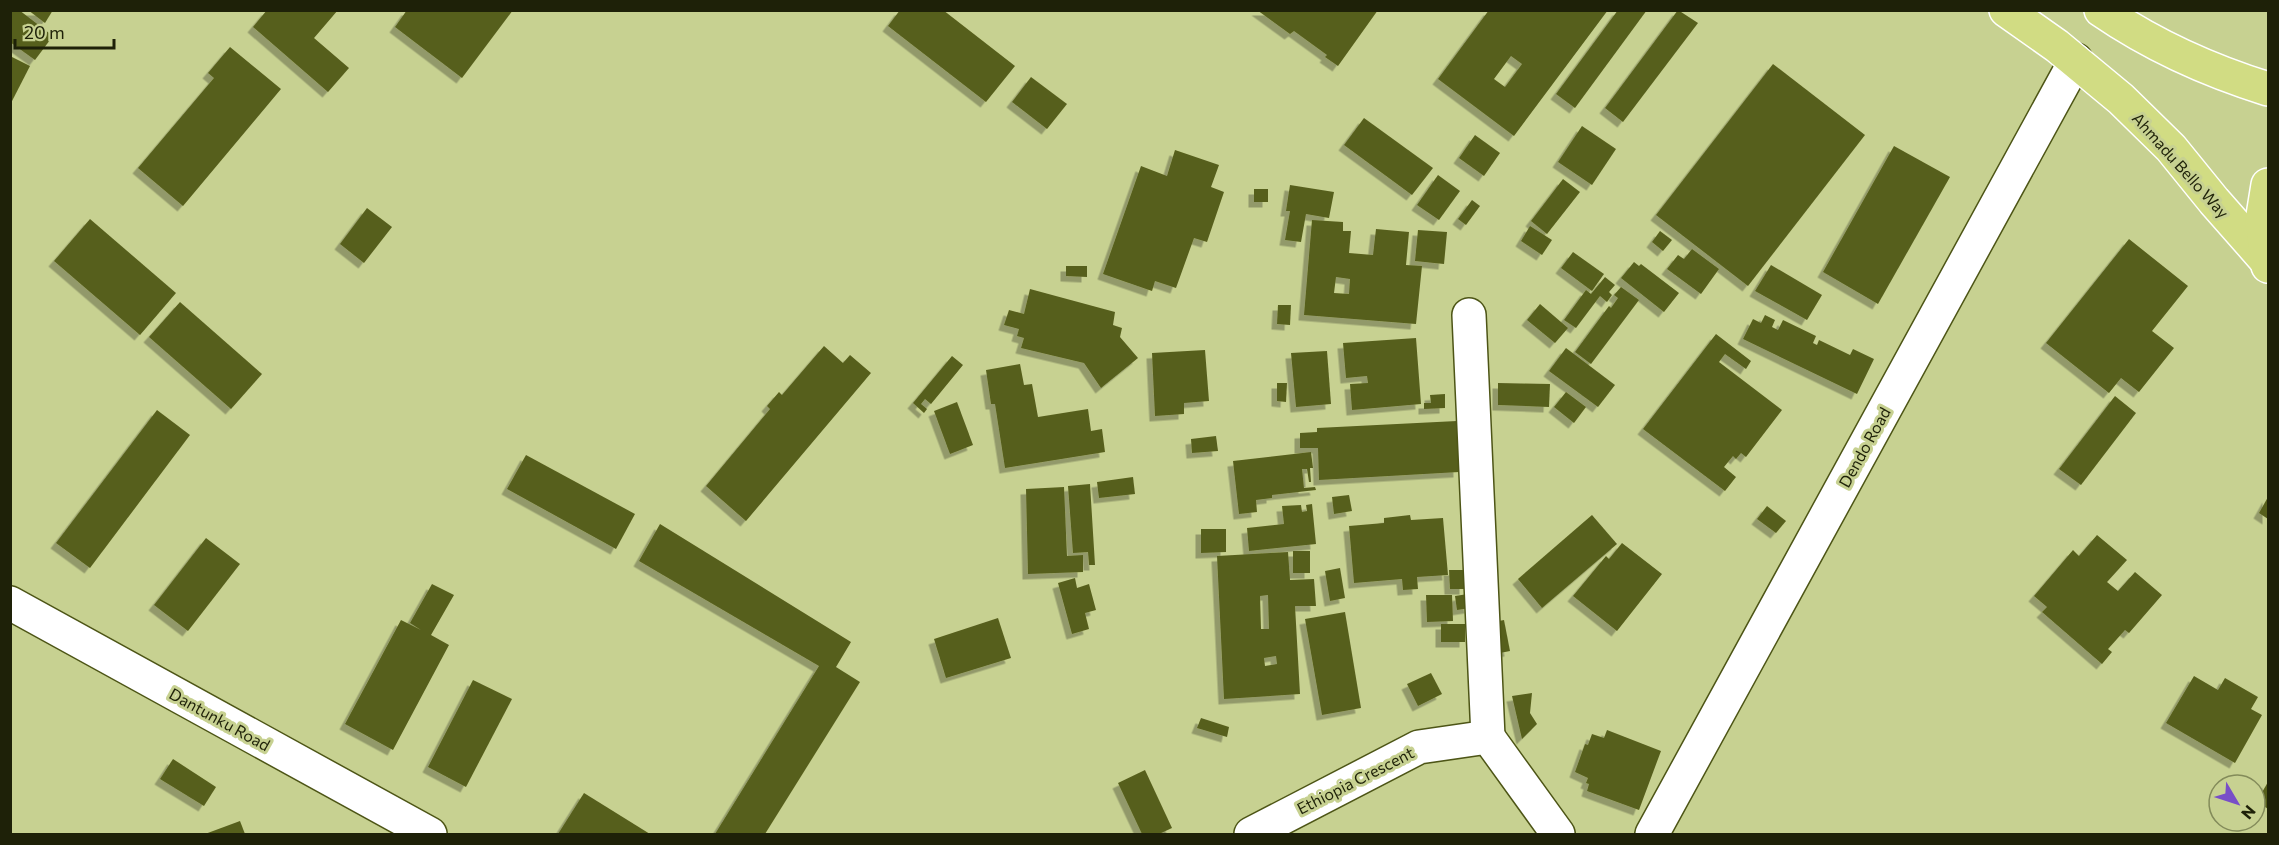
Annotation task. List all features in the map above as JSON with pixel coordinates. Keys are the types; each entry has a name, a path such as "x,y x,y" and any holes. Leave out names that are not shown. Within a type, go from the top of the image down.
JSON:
{"main road":[{"name":"Ahmadu Bello Way","path":"2006,10 2076,60 2121,99 2171,148 2267,263"},
{"path":"2101,10 2178,54 2233,78 2268,89"},
{"path":"2267,263 2262,222 2268,185"}],"street":[{"name":"Dendo Road","path":"1652,834 2076,60"},
{"path":"1469,315 1488,737 1558,834"},
{"name":"Dantunku Road","path":"10,603 430,834"},
{"name":"Ethiopia Crescent","path":"1251,834 1419,747 1488,737"}],"building":[{"path":"10,10 19,10 53,36 35,60 10,42"},
{"path":"28,10 53,10 45,23"},
{"path":"267,10 338,10 314,38 349,68 328,92 253,27"},
{"path":"407,10 513,10 462,78 395,27"},
{"path":"900,10 943,10 1015,66 986,102 888,26"},
{"path":"1257,10 1378,10 1338,66 1294,31 1290,34"},
{"path":"1489,10 1608,10 1514,136 1438,79","holes":["1511,56 1522,64 1505,87 1494,79"]},
{"path":"1618,10 1647,10 1575,108 1556,94"},
{"path":"1678,10 1698,23 1623,122 1605,108"},
{"path":"230,47 281,89 183,206 138,168 214,78 208,73"},
{"path":"10,56 30,66 10,105"},
{"path":"1773,64 1865,135 1748,286 1656,215"},
{"path":"1031,77 1067,104 1047,129 1012,102"},
{"path":"1364,118 1433,168 1412,195 1344,145"},
{"path":"1582,126 1616,149 1592,185 1558,162"},
{"path":"1475,135 1500,153 1484,176 1459,158"},
{"path":"1894,146 1950,177 1878,304 1823,272"},
{"path":"1175,150 1219,165 1211,187 1224,192 1207,242 1194,238 1176,288 1155,281 1152,291 1103,274 1141,166 1167,176"},
{"path":"1438,175 1460,191 1439,220 1417,205"},
{"path":"1563,179 1580,192 1547,234 1531,221"},
{"path":"1290,185 1334,192 1329,218 1306,214 1301,242 1285,240 1290,211 1286,211"},
{"path":"1254,189 1268,189 1268,202 1254,202"},
{"path":"1472,200 1480,206 1466,225 1458,219"},
{"path":"367,208 392,227 364,263 340,244"},
{"path":"90,219 176,293 140,335 54,261"},
{"path":"1312,220 1343,222 1343,231 1351,231 1349,253 1373,255 1376,229 1409,232 1406,265 1422,266 1416,324 1304,315","holes":["1336,277 1350,279 1349,294 1334,293"]},
{"path":"1530,226 1552,240 1542,255 1521,241"},
{"path":"1418,230 1447,232 1444,264 1415,261"},
{"path":"1660,231 1672,240 1663,251 1652,242"},
{"path":"2129,239 2188,286 2152,331 2174,348 2139,392 2121,378 2109,393 2046,343"},
{"path":"1692,249 1719,269 1701,294 1667,269 1678,255 1684,259"},
{"path":"1573,252 1604,274 1592,291 1561,268"},
{"path":"1634,262 1639,266 1641,264 1679,293 1664,312 1621,278"},
{"path":"1771,265 1822,295 1807,320 1755,291"},
{"path":"1066,266 1087,266 1087,277 1066,276"},
{"path":"1605,277 1615,285 1609,292 1612,295 1607,302 1600,296 1576,328 1564,320 1586,290 1591,294"},
{"path":"1621,287 1639,300 1591,364 1575,352 1609,306 1611,308 1618,298 1614,295"},
{"path":"1030,289 1115,312 1113,325 1122,328 1120,337 1138,358 1101,388 1084,363 1021,348 1024,338 1017,336 1019,329 1004,325 1009,310 1024,314"},
{"path":"180,302 262,374 231,409 149,337"},
{"path":"1540,304 1568,328 1555,343 1527,320"},
{"path":"1278,305 1291,305 1290,325 1277,324"},
{"path":"1765,315 1775,320 1772,327 1778,330 1783,320 1816,336 1813,343 1817,345 1819,340 1850,355 1853,349 1874,359 1857,394 1743,339 1753,319 1761,323"},
{"path":"1716,334 1751,361 1746,369 1725,354 1719,362 1782,410 1746,457 1741,453 1736,459 1733,456 1724,467 1736,477 1725,491 1643,429"},
{"path":"1416,338 1421,404 1352,410 1350,384 1368,383 1367,376 1346,378 1343,343"},
{"path":"824,346 843,363 850,355 871,373 746,521 706,486 770,409 767,406 779,392 782,395"},
{"path":"1566,348 1615,385 1598,407 1549,371"},
{"path":"1205,350 1209,401 1184,403 1184,414 1155,416 1152,353"},
{"path":"1327,351 1331,404 1296,407 1291,353"},
{"path":"952,356 963,365 931,404 925,399 921,404 927,409 924,413 913,403"},
{"path":"1020,364 1024,385 1032,384 1038,417 1088,409 1091,431 1102,429 1105,452 1005,468 995,404 991,404 986,370"},
{"path":"1277,383 1287,383 1286,402 1277,401"},
{"path":"1498,383 1550,384 1549,407 1498,405"},
{"path":"1566,392 1586,407 1574,423 1554,407"},
{"path":"1445,394 1445,408 1424,409 1424,403 1431,403 1430,395"},
{"path":"2115,396 2136,413 2081,485 2059,469"},
{"path":"957,402 973,445 950,454 934,411"},
{"path":"157,410 190,435 90,568 56,543"},
{"path":"1457,421 1459,472 1319,480 1318,448 1300,448 1300,433 1317,432 1317,428"},
{"path":"1216,436 1218,451 1192,453 1191,439"},
{"path":"1311,452 1313,468 1310,468 1311,482 1309,482 1307,469 1302,469 1304,488 1315,487 1316,490 1272,495 1272,498 1256,500 1257,512 1239,514 1233,461"},
{"path":"526,455 635,514 616,549 507,489"},
{"path":"1133,477 1135,494 1099,498 1097,482"},
{"path":"1090,484 1095,565 1089,565 1088,552 1073,553 1068,486"},
{"path":"1064,487 1067,556 1083,555 1083,572 1028,574 1026,489"},
{"path":"1349,495 1352,511 1334,514 1332,497"},
{"path":"2268,497 2268,519 2259,513"},
{"path":"1312,504 1316,544 1249,551 1247,528 1284,524 1282,506 1301,505 1302,512 1307,511 1306,505"},
{"path":"1767,506 1786,521 1776,533 1757,519"},
{"path":"1410,515 1411,520 1443,518 1448,575 1417,577 1418,589 1403,590 1402,579 1354,583 1349,526 1384,523 1384,518"},
{"path":"1592,515 1617,544 1542,608 1518,579"},
{"path":"660,524 851,642 836,667 860,682 765,834 715,834 819,666 639,561"},
{"path":"1201,529 1226,529 1226,552 1201,553"},
{"path":"2097,535 2127,560 2107,582 2118,591 2135,572 2162,595 2129,633 2125,630 2108,649 2112,652 2102,664 2042,612 2047,607 2034,596 2073,550 2079,556"},
{"path":"206,538 240,564 188,631 154,605"},
{"path":"1622,543 1662,574 1617,631 1573,596 1606,556 1609,559"},
{"path":"1293,551 1310,551 1310,573 1293,573"},
{"path":"1288,552 1290,580 1314,579 1316,606 1295,606 1300,694 1224,699 1217,556","holes":["1268,595 1269,629 1261,629 1260,596","1276,656 1277,664 1265,666 1264,658"]},
{"path":"1340,568 1345,598 1330,601 1325,571"},
{"path":"1449,570 1465,570 1465,589 1450,589"},
{"path":"1075,578 1077,588 1089,584 1096,610 1085,613 1089,629 1072,634 1058,583"},
{"path":"432,584 454,595 431,635 449,645 393,750 345,724 401,620 421,630 410,623"},
{"path":"1468,594 1470,608 1457,610 1455,596"},
{"path":"1426,595 1452,595 1453,621 1427,622"},
{"path":"1345,612 1361,708 1322,715 1305,619"},
{"path":"998,618 1011,658 946,678 934,639"},
{"path":"1504,620 1510,651 1500,653 1494,622"},
{"path":"1441,624 1465,624 1465,642 1441,642"},
{"path":"1431,673 1442,694 1418,706 1407,684"},
{"path":"2194,676 2218,690 2225,678 2258,697 2251,709 2262,715 2235,763 2166,723"},
{"path":"473,680 512,699 466,787 428,767"},
{"path":"1532,693 1530,713 1537,724 1522,739 1512,696"},
{"path":"1201,718 1229,727 1227,737 1197,728"},
{"path":"1607,730 1661,751 1639,810 1587,791 1588,778 1575,772 1585,744 1588,745 1592,734 1604,738"},
{"path":"173,759 216,787 204,806 160,779"},
{"path":"1145,770 1172,828 1159,834 1142,834 1118,783"},
{"path":"2268,782 2268,809 2267,808"},
{"path":"584,793 650,834 558,834"},
{"path":"240,821 245,834 205,834"}]}
